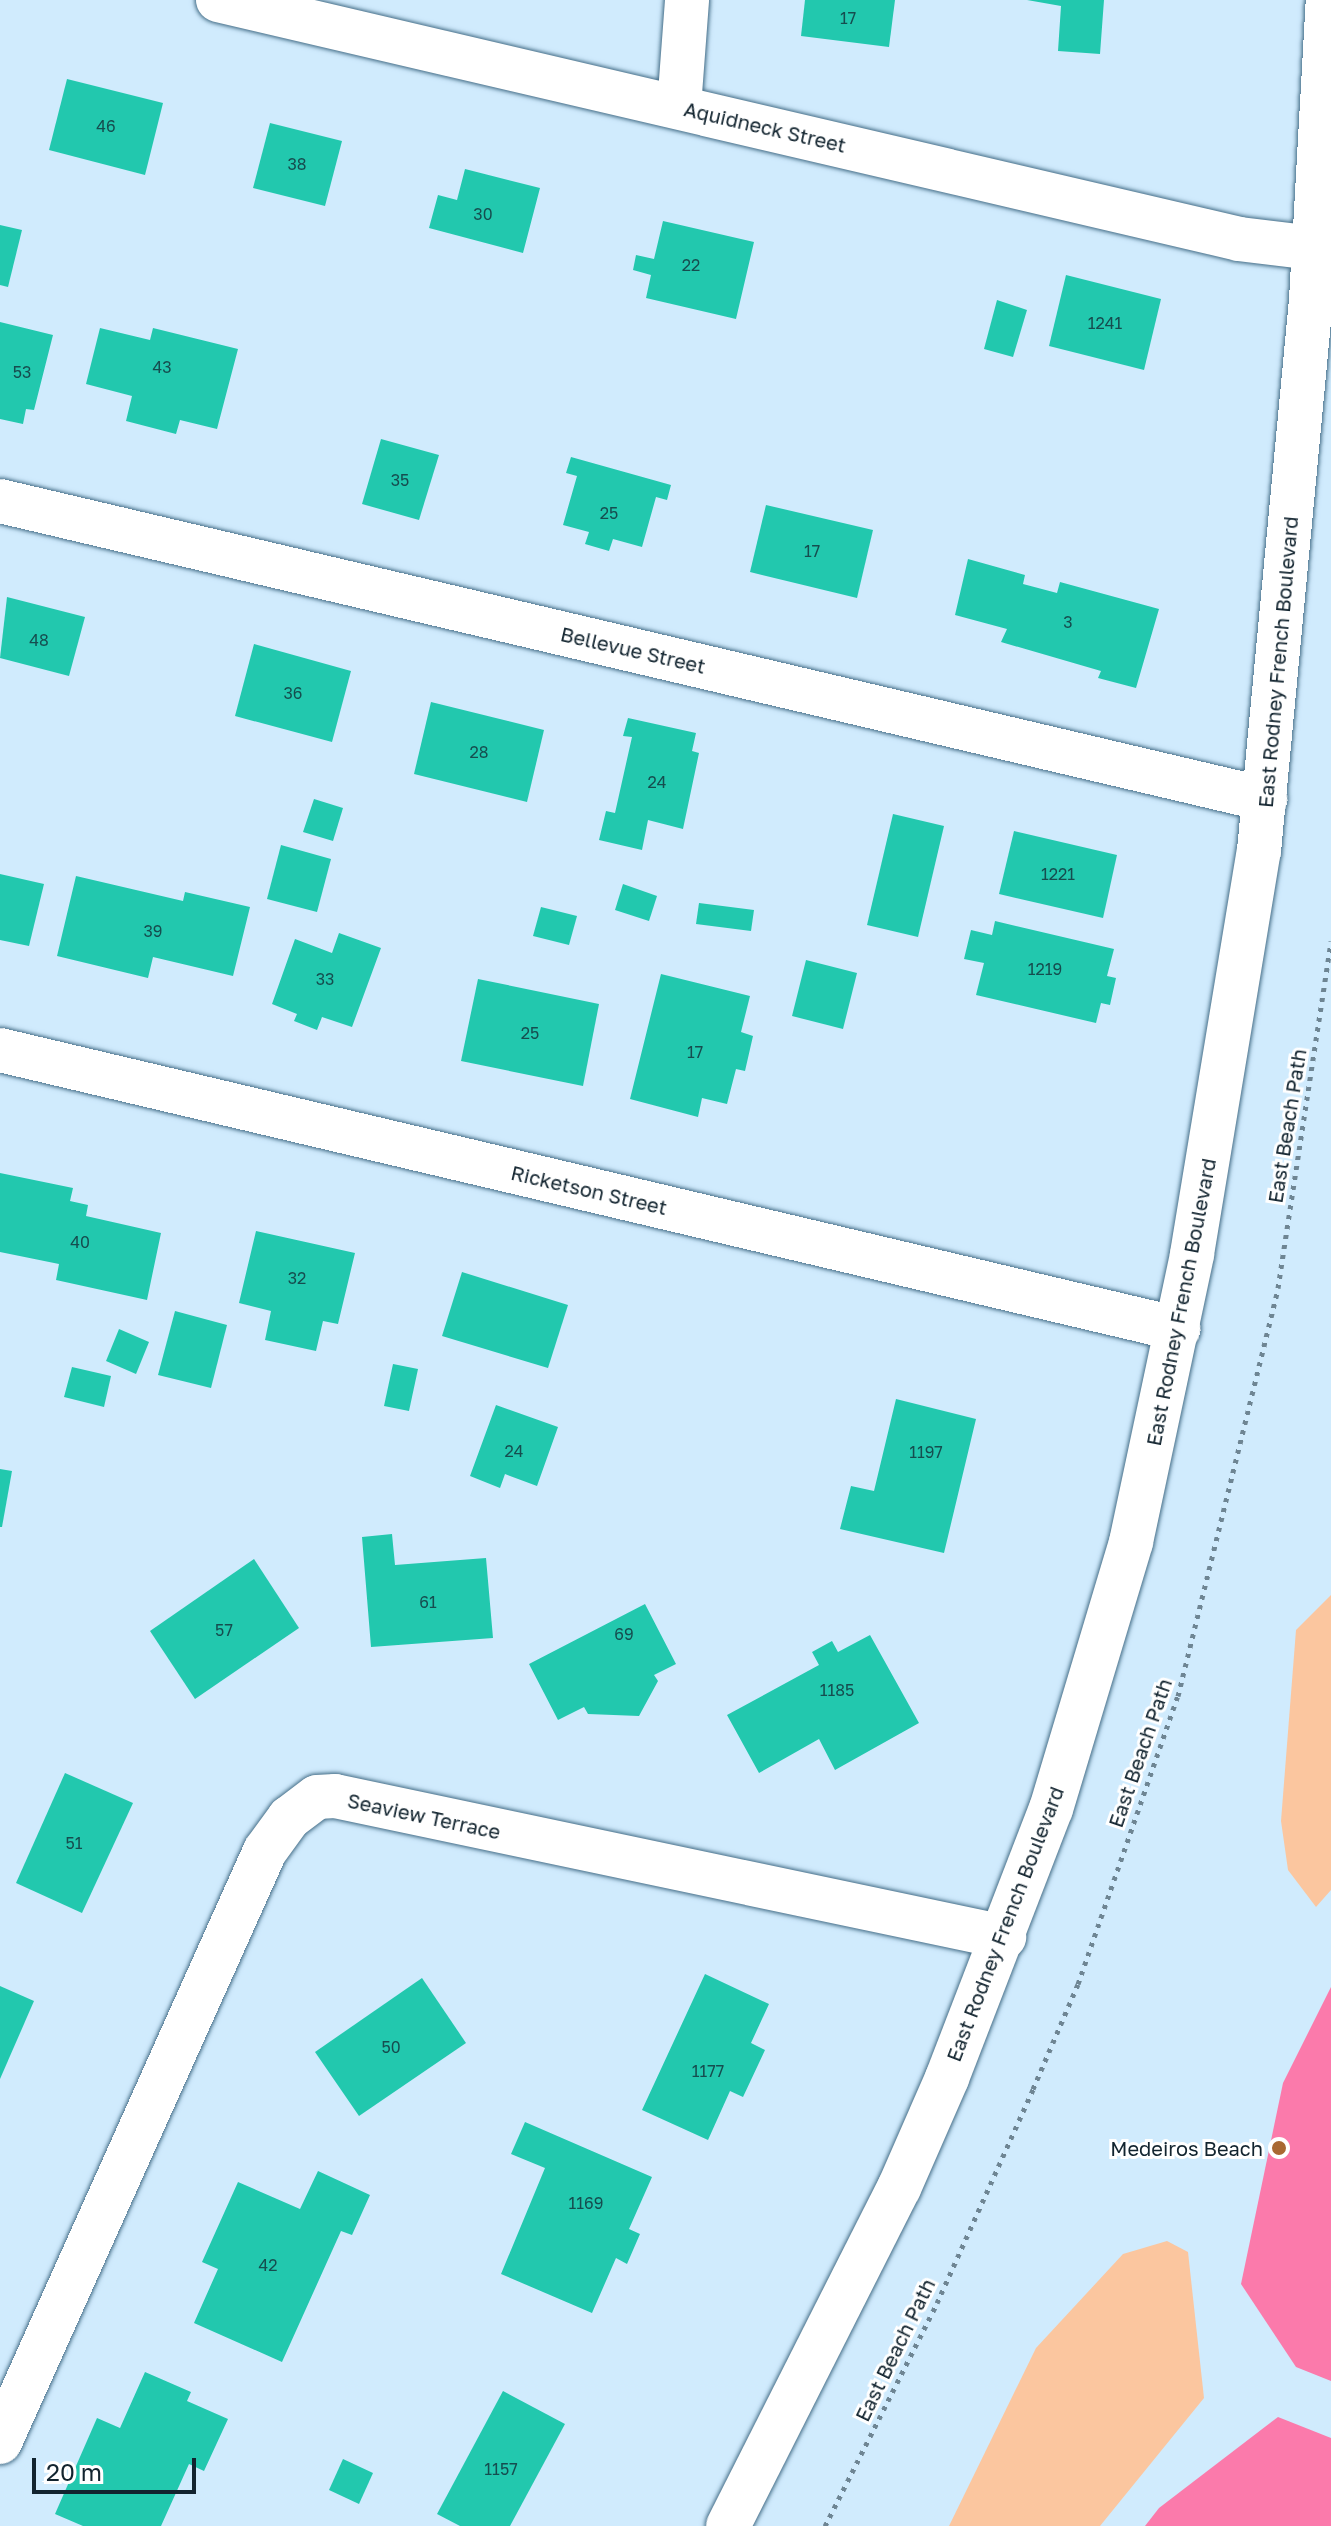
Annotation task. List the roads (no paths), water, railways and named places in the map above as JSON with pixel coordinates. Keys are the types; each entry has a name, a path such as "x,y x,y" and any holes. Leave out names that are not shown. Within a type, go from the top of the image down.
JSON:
{"street":[{"name":"Aquidneck Street","path":"218,0 1239,239 1313,248"},
{"path":"679,107 687,0"},
{"name":"East Rodney French Boulevard","path":"728,2526 899,2188 1004,1937 1107,1632 1178,1329 1223,1088 1265,799 1313,248 1328,0"},
{"name":"Bellevue Street","path":"0,501 1265,799"},
{"name":"Ricketson Street","path":"0,1050 1178,1329"},
{"name":"Seaview Terrace","path":"0,2442 265,1851 289,1818 317,1797 335,1796 1004,1937"}],"place":[{"name":"Medeiros Beach","path":"1279,2148"}]}
